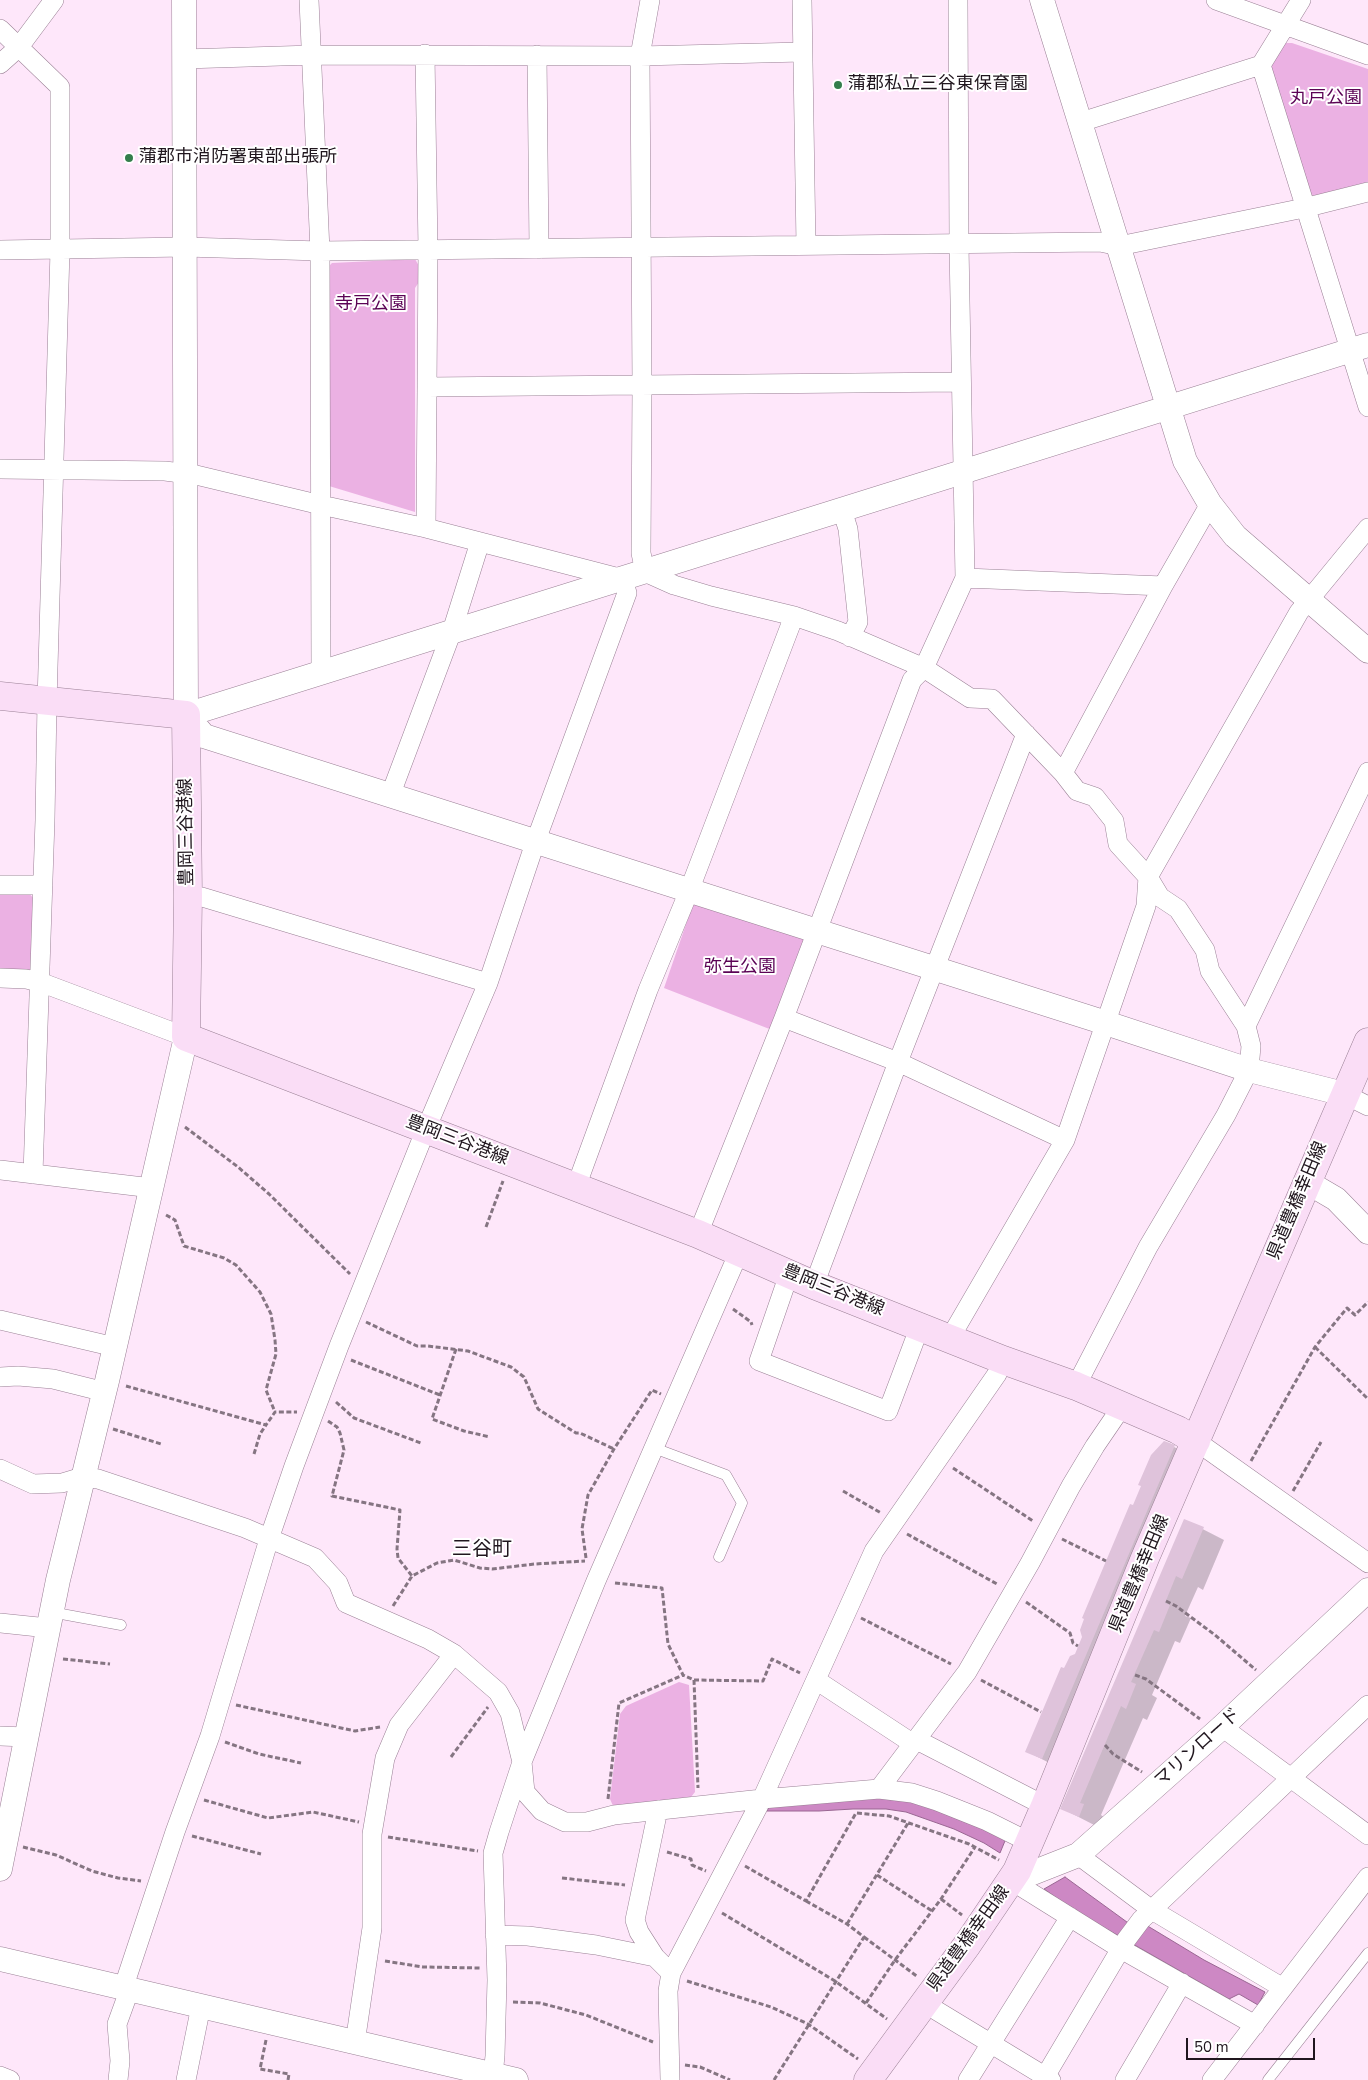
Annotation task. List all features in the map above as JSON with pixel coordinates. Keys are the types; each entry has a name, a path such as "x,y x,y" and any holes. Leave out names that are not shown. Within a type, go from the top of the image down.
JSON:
{"main road":[{"path":"0,696 186,715"},
{"name":"豊岡三谷港線","path":"186,715 188,896 186,1037 698,1234 814,1285 1123,1405 1178,1430 1196,1441"},
{"name":"県道豊橋幸田線","path":"871,2075 1014,1876 1045,1806 1145,1558 1307,1182 1356,1100 1368,1042"}],"street":[{"path":"0,64 19,47 54,0"},
{"path":"184,0 186,715 204,736 1249,1070 1356,1100"},
{"path":"310,0 320,251 321,674"},
{"path":"118,2080 120,2061 117,2024 126,1990 159,1880 221,1702 269,1539 336,1354 426,1129 488,983 535,843 641,553 642,247 640,56 650,0"},
{"path":"802,0 806,244"},
{"path":"698,1234 784,1018 912,680 924,668 964,578 960,382 958,0"},
{"path":"1042,0 1185,461 1210,504 1235,536 1368,651"},
{"path":"1216,0 1368,55"},
{"path":"1081,122 1261,65 1301,0"},
{"path":"0,29 60,87 60,250 53,469 52,580 33,1174"},
{"path":"184,59 313,54 640,56 802,52"},
{"path":"425,54 428,250 426,528"},
{"path":"537,55 539,249"},
{"path":"1261,65 1304,208 1359,347 1368,407"},
{"path":"0,250 185,247 320,251 1100,242 1119,246 1304,208 1368,192"},
{"path":"186,715 1359,347"},
{"path":"427,387 960,382"},
{"path":"0,469 166,471 184,473 480,542 634,575 794,616 850,636 924,668 970,698 992,699 1063,773 1077,791 1095,797 1114,821 1118,844 1148,877 1160,897 1178,909 1205,950 1210,971 1246,1026 1251,1046 1249,1070 1226,1115 1148,1246 1076,1386"},
{"path":"1063,773 1163,586 1210,504"},
{"path":"842,510 848,529 858,622 850,636"},
{"path":"950,1338 1065,1140 1146,906 1148,877 1299,612 1368,528"},
{"path":"390,796 452,631 480,542"},
{"path":"964,578 1163,586"},
{"path":"576,1186 648,990 689,892 794,616"},
{"path":"814,1285 898,1062 1026,734"},
{"path":"1246,1026 1368,772"},
{"path":"0,885 43,885"},
{"path":"188,896 212,900 488,983"},
{"path":"0,978 26,979 40,982 186,1037 105,1392 82,1477 49,1620 0,1869"},
{"path":"784,1018 898,1062 1065,1140"},
{"path":"0,1170 152,1188"},
{"path":"1307,1182 1350,1206 1368,1219"},
{"path":"1336,1199 1368,1232"},
{"path":"504,2078 495,2056 496,1969 493,1853 522,1762 596,1581 740,1252"},
{"path":"789,1274 759,1361 888,1410 920,1326"},
{"path":"0,1320 115,1347"},
{"path":"670,2063 668,1991 670,1975 762,1799 874,1551 997,1374 1003,1360"},
{"path":"0,1377 18,1376 53,1379 105,1392"},
{"path":"879,1789 967,1672 1090,1454 1123,1405"},
{"path":"1196,1441 1368,1563"},
{"path":"0,1469 33,1484 62,1483 82,1477 98,1479 184,1506 245,1528 315,1558 338,1583 346,1603 428,1639 454,1654 498,1692 510,1714 522,1762 525,1792 542,1811 564,1822 587,1822 606,1817 658,1810 879,1789 912,1793 937,1801 987,1821 1029,1842"},
{"name":"マリンロード","path":"1014,1876 1078,1855 1222,1727 1368,1590"},
{"path":"0,1623 49,1620"},
{"path":"355,2043 368,1958 373,1907 373,1830 385,1758 399,1725 454,1654"},
{"path":"816,1680 914,1741 1045,1806"},
{"path":"929,1996 991,2044 1046,2079 1124,1945 1146,1915 1368,1705"},
{"path":"1222,1727 1290,1779 1368,1834"},
{"path":"0,1736 26,1737"},
{"path":"658,1810 641,1887 636,1920 639,1932 655,1957 670,1975"},
{"path":"1078,1855 1146,1915 1283,1988"},
{"path":"1014,1876 1070,1917 1124,1945 1182,1983 1255,2025"},
{"path":"1212,2080 1368,1877"},
{"path":"968,2080 1070,1917"},
{"path":"495,1935 528,1936 596,1944 655,1957"},
{"path":"0,1960 504,2078"},
{"path":"1125,2080 1182,1983"},
{"path":"186,2080 201,2006"},
{"path":"0,2076 10,2080"}],"lane":[{"path":"654,1448 726,1475 742,1503 718,1557"},
{"path":"49,1620 121,1625"},
{"path":"1268,2080 1368,1953"}],"path":[{"path":"169,1115 238,1167 269,1194 363,1288"},
{"path":"486,1227 510,1161"},
{"path":"146,1211 167,1215 175,1220 184,1246 224,1258 236,1265 260,1292 271,1314 275,1340 276,1354 266,1390 275,1412"},
{"path":"719,1300 751,1322 752,1327 772,1325"},
{"path":"1243,1474 1315,1347 1346,1308 1355,1315 1368,1302"},
{"path":"352,1315 417,1346 468,1351 510,1366 524,1377 538,1409 576,1433 580,1433 614,1449"},
{"path":"1315,1347 1368,1399"},
{"path":"456,1350 432,1419 464,1431 490,1437"},
{"path":"336,1354 440,1395"},
{"path":"323,1390 354,1418 421,1443"},
{"path":"385,1619 412,1576 437,1563 454,1560 480,1568 492,1569 586,1561 582,1529 588,1495 614,1449 652,1390 676,1399"},
{"path":"96,1424 161,1444"},
{"path":"254,1454 260,1434 266,1425"},
{"path":"1285,1504 1321,1442"},
{"path":"938,1458 1047,1531 1106,1561"},
{"path":"843,1490 893,1523 1012,1593 1070,1633 1073,1643 1078,1646"},
{"path":"596,1581 662,1588 668,1644 683,1675 694,1680 762,1681 772,1659 816,1680"},
{"path":"1166,1601 1176,1606 1215,1635 1270,1682"},
{"path":"847,1611 1041,1712"},
{"path":"42,1656 110,1664"},
{"path":"606,1817 619,1703 683,1675"},
{"path":"1135,1675 1146,1679 1198,1719 1222,1727"},
{"path":"694,1680 699,1806"},
{"path":"451,1757 498,1692"},
{"path":"221,1702 356,1731 399,1725"},
{"path":"210,1736 259,1754 301,1763"},
{"path":"1105,1745 1113,1754 1160,1783"},
{"path":"189,1796 268,1818 313,1812 373,1830 493,1853"},
{"path":"806,1901 856,1813 889,1816 975,1847 1014,1876"},
{"path":"847,1924 908,1823"},
{"path":"175,1832 261,1854"},
{"path":"5,1844 56,1855 92,1871 134,1882 159,1880"},
{"path":"650,1846 691,1859 692,1865 721,1876"},
{"path":"866,2003 975,1847"},
{"path":"731,1858 847,1924 895,1960 929,1996"},
{"path":"877,1875 932,1911"},
{"path":"562,1878 641,1887"},
{"path":"707,1903 835,1981 903,2032"},
{"path":"774,2080 864,1938"},
{"path":"368,1958 423,1967 496,1969"},
{"path":"670,1975 771,2007 808,2024 871,2075"},
{"path":"496,2001 540,2002 586,2015 670,2063 700,2067 730,2080"},
{"path":"269,2023 260,2069 289,2074 288,2080"}],"green space":[{"name":"丸戸公園","path":"1285,43 1292,43 1368,69 1368,182 1314,196 1309,193 1271,67"},
{"name":"寺戸公園","path":"415,259 419,266 421,279 415,288 415,512 329,486 327,268 332,263"},
{"path":"0,892 28,892 34,899 32,968 24,974 0,973"},
{"name":"弥生公園","path":"693,904 806,940 772,1030 664,988"},
{"path":"679,1682 689,1685 695,1792 691,1797 613,1806 610,1799 620,1714 626,1706"}],"shaded area":[{"path":"871,1796 921,1802 1007,1836 1000,1853 954,1829 906,1812 886,1809 767,1811 771,1802"},
{"path":"1065,1877 1131,1925 1146,1925 1204,1960 1265,1992 1258,2005 1239,1994 1229,1999 1075,1911 1044,1889"}],"building":[{"path":"1164,1441 1175,1445 1042,1759 1025,1752 1061,1667 1064,1668 1070,1656 1075,1654 1082,1637 1080,1630 1084,1619 1082,1618 1130,1504 1133,1505 1141,1486 1138,1485 1151,1455"},
{"path":"1184,1519 1204,1527 1182,1579 1176,1576 1165,1603 1170,1605 1159,1632 1154,1630 1131,1682 1136,1684 1126,1709 1121,1706 1080,1803 1084,1804 1079,1817 1060,1809"}],"place":[{"name":"蒲郡私立三谷東保育園","path":"838,85"},
{"name":"蒲郡市消防署東部出張所","path":"129,158"}],"district":[{"name":"三谷町","path":"482,1550"}]}
